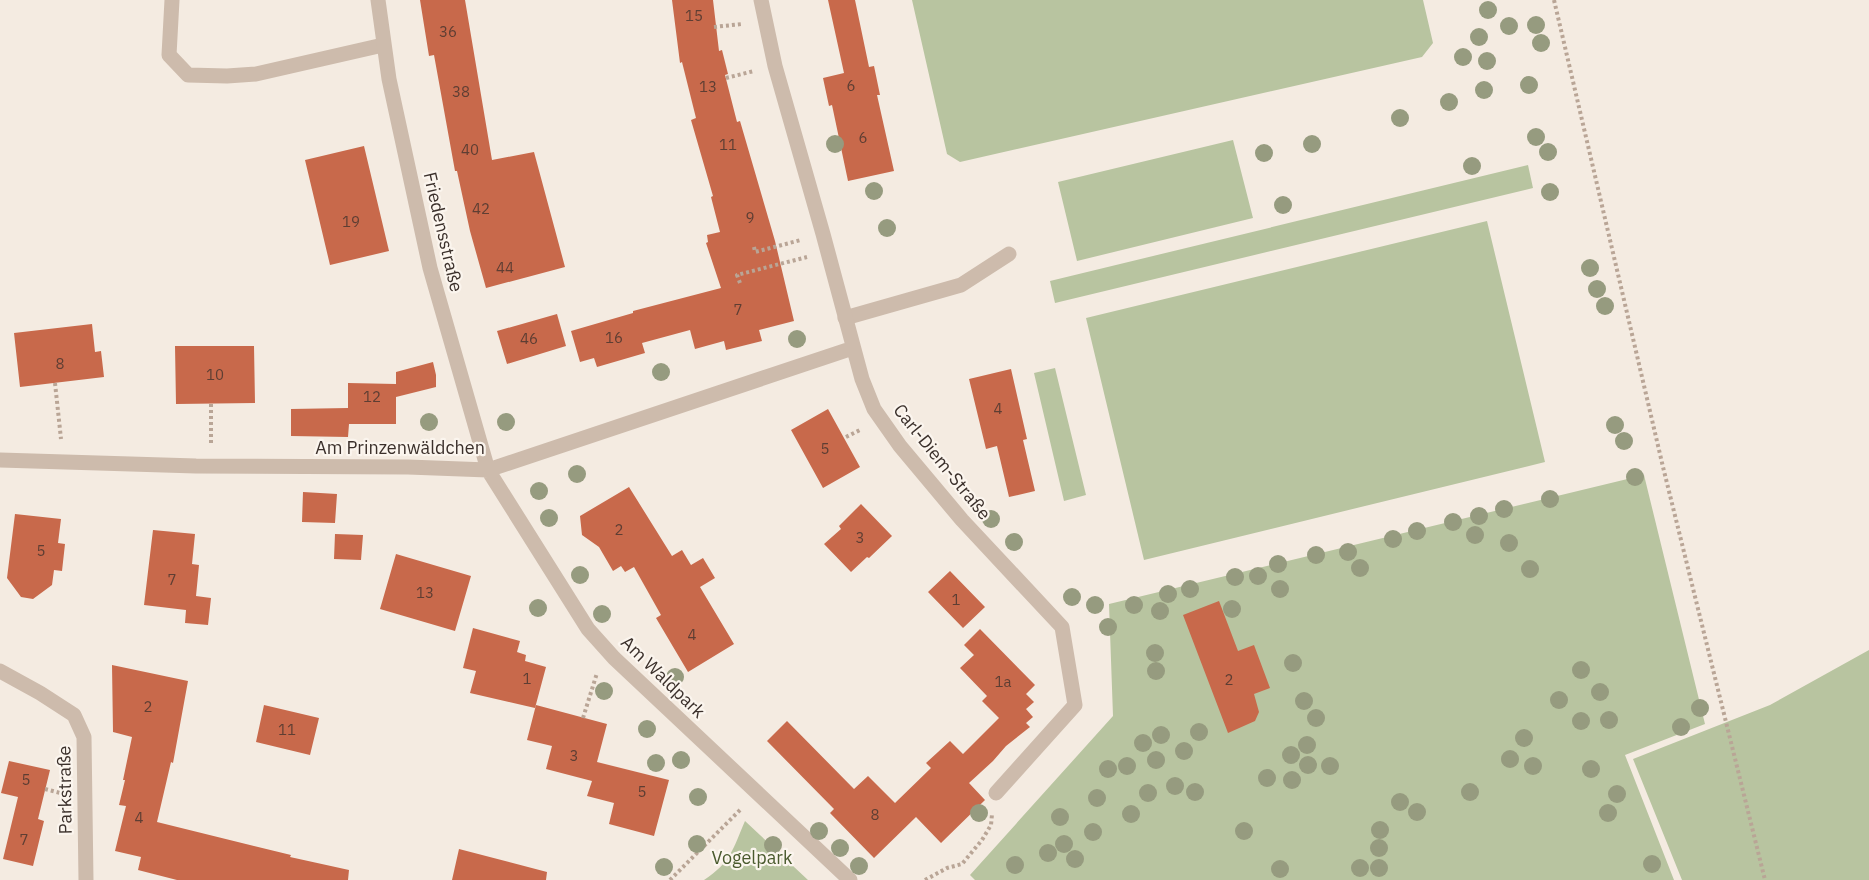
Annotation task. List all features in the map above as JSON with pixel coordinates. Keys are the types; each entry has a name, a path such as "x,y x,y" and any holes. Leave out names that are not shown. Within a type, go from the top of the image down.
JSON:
{"street":[{"path":"172,0 169,55 188,75 256,74 383,45"},
{"name":"Friedensstraße","path":"378,0 389,79 430,268 488,470"},
{"name":"Carl-Diem-Straße","path":"761,0 775,66 853,348 874,409 900,446 962,520 1062,627 1075,705 996,793"},
{"path":"845,318 961,285 1009,254"},
{"name":"Am Prinzenwäldchen","path":"0,460 64,460 211,466 408,466 488,470 853,348"},
{"name":"Am Waldpark","path":"488,470 588,629 614,658 850,880"},
{"name":"Parkstraße","path":"0,671 74,715 84,737 86,880"}],"path":[{"path":"1554,0 1663,467 1765,880"},
{"path":"714,27 742,24"},
{"path":"726,78 755,70"},
{"path":"754,247 755,252 805,239"},
{"path":"740,283 737,275 809,256"},
{"path":"55,383 64,460"},
{"path":"211,404 211,466"},
{"path":"583,718 596,674 614,658"},
{"path":"45,789 56,792"},
{"path":"925,880 947,868 963,864 991,825 996,793"},
{"path":"670,880 736,812 758,794"}],"green space":[{"path":"912,0 1423,0 1433,43 1422,57 960,162 947,154"},
{"path":"1233,140 1253,218 1077,261 1058,182"},
{"path":"1528,165 1533,188 1055,303 1050,281"},
{"path":"1487,221 1545,462 1144,560 1086,318"},
{"path":"1055,368 1086,495 1064,501 1034,373"},
{"path":"1644,475 1705,724 1625,755 1674,880 975,880 970,875 1113,716 1109,604"},
{"path":"1869,650 1869,880 1682,880 1633,759 1770,705"},
{"name":"Vogelpark","path":"745,821 808,880 704,880 726,861"}],"building":[{"path":"420,0 465,0 492,160 534,152 565,267 486,288 470,231 457,171 455,171 434,55 429,56"},
{"path":"672,0 713,0 719,51 722,50 728,74 725,75 737,122 740,121 775,241 794,321 759,330 762,341 726,350 724,341 695,349 690,330 642,343 645,353 597,367 594,358 580,362 571,331 633,313 633,311 721,288 706,243 708,242 707,235 720,232 711,197 713,196 691,120 696,118 682,62 680,63"},
{"path":"828,0 855,0 869,67 874,66 880,95 877,95 894,171 848,181 832,105 829,106 823,78 844,73"},
{"path":"364,146 389,251 330,265 305,160"},
{"path":"557,314 566,346 507,364 497,331"},
{"path":"92,324 95,352 101,351 104,377 20,387 14,333"},
{"path":"175,346 254,346 255,403 176,404"},
{"path":"433,362 436,387 396,397 396,424 349,424 348,437 291,436 291,409 348,408 348,383 396,384 396,372"},
{"path":"1011,369 1027,439 1023,440 1035,491 1009,497 997,446 986,449 969,379"},
{"path":"828,409 860,467 823,488 791,430"},
{"path":"629,487 672,556 682,550 691,565 703,558 715,578 700,587 734,644 688,672 656,618 661,615 634,567 625,572 621,566 613,571 599,547 582,535 580,516"},
{"path":"303,492 337,494 335,523 302,522"},
{"path":"861,504 892,536 851,572 824,544 841,529 839,526"},
{"path":"15,514 61,519 58,543 65,544 62,571 54,570 52,585 33,599 21,597 7,578"},
{"path":"153,530 195,534 192,564 199,565 196,596 211,598 208,625 185,623 186,610 144,605"},
{"path":"335,534 363,535 361,560 334,559"},
{"path":"396,554 471,576 455,631 380,609"},
{"path":"950,571 985,607 963,628 928,592"},
{"path":"1219,601 1238,651 1254,645 1270,688 1254,694 1259,712 1255,721 1228,733 1183,615"},
{"path":"473,628 520,641 517,652 526,655 525,661 546,667 535,708 470,693 476,671 463,668"},
{"path":"980,629 1035,685 1026,694 1034,702 1026,709 1033,717 1026,723 1030,727 1006,746 969,783 985,800 941,843 916,817 874,858 830,813 834,809 767,741 787,721 854,789 868,776 895,803 931,768 926,763 950,741 963,754 999,718 982,701 987,696 960,668 974,655 964,645"},
{"path":"112,665 188,681 173,763 171,762 157,822 349,870 348,880 177,880 138,870 141,857 115,851 126,806 119,805 132,737 113,732"},
{"path":"264,705 319,718 310,755 256,742"},
{"path":"536,705 607,724 597,762 669,780 654,836 609,824 614,803 587,796 592,781 546,769 552,746 527,740"},
{"path":"9,761 50,770 38,819 44,821 33,866 3,859 18,797 1,793"},
{"path":"459,849 547,872 546,880 452,880"}]}
